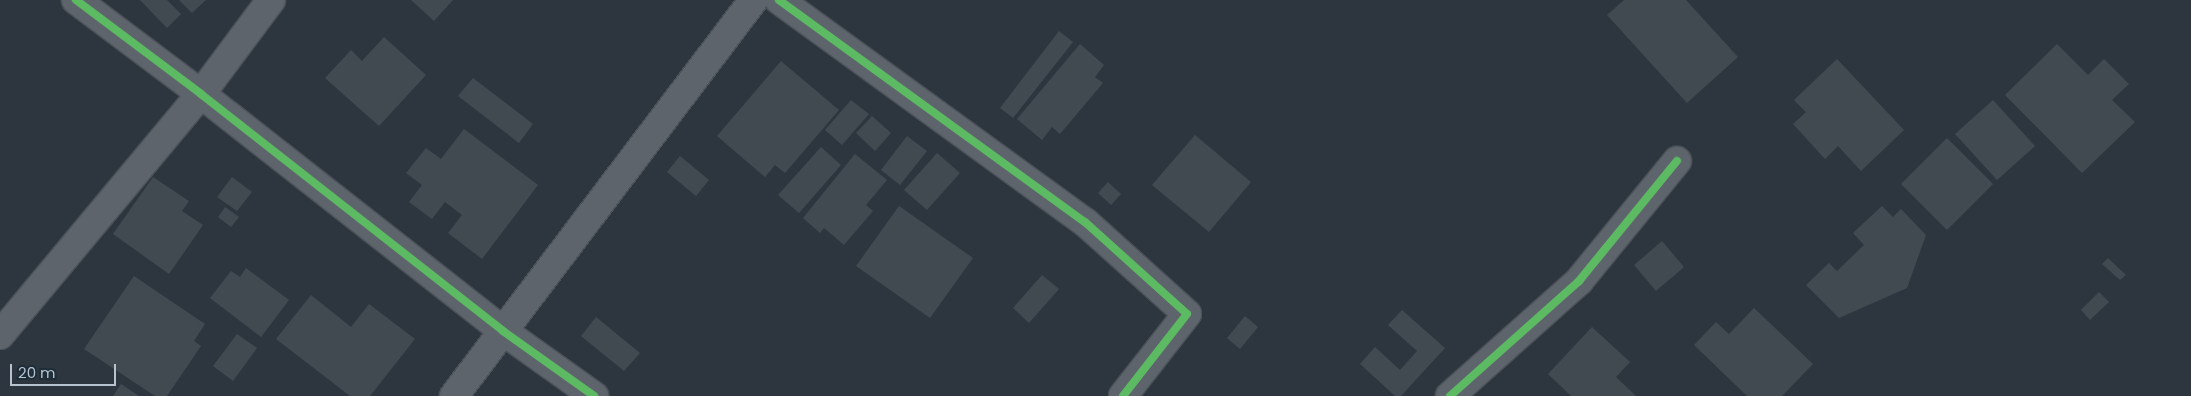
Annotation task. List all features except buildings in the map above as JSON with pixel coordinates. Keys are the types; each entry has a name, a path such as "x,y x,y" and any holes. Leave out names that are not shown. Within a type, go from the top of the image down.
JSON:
{"street":[{"path":"76,0 201,94 503,331 594,396"},
{"path":"0,335 201,94 271,0"},
{"path":"454,396 754,0"},
{"path":"779,0 1084,222 1187,314 1123,396"},
{"path":"1450,396 1578,281 1677,161"}],"cycle path":[{"path":"76,0 201,94 503,331 594,396"},
{"path":"779,0 1085,222 1187,314 1123,396"},
{"path":"1450,396 1579,281 1677,161"}]}
